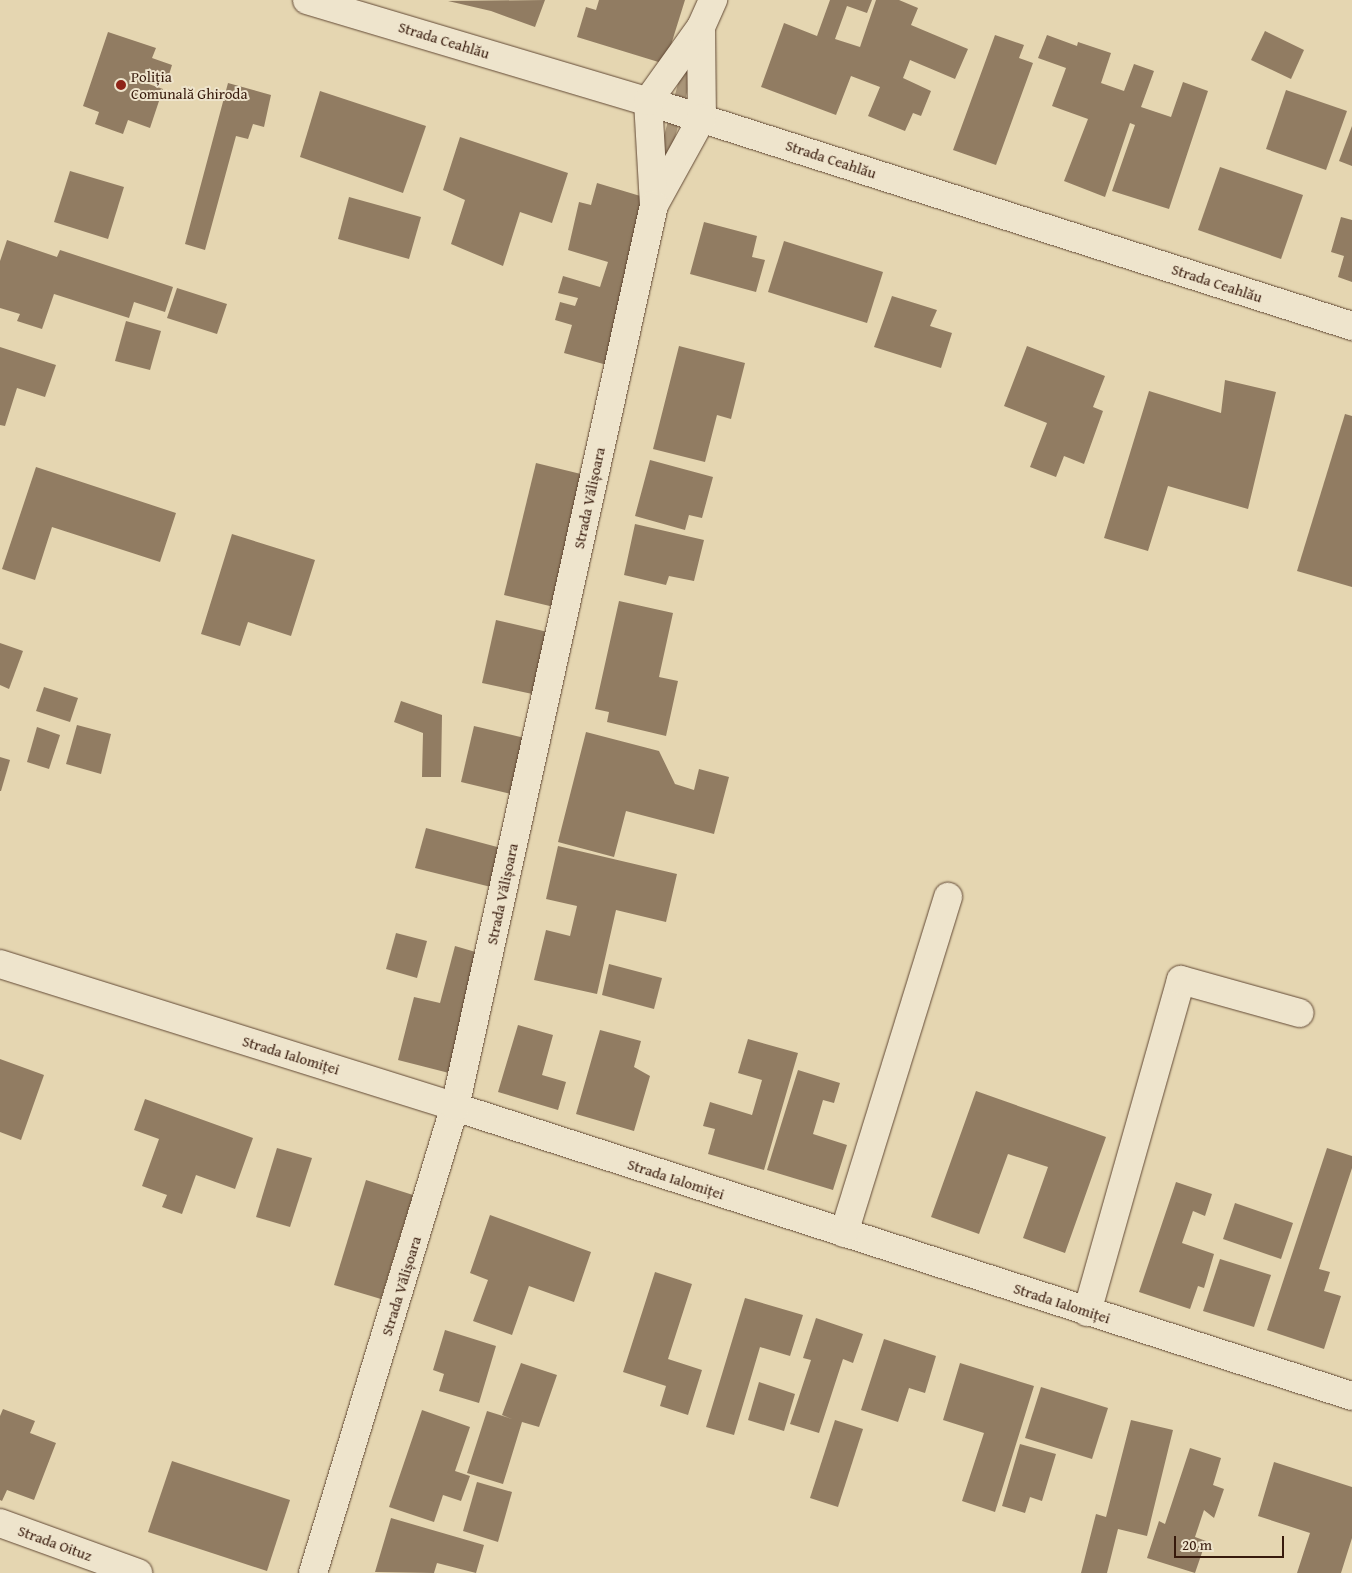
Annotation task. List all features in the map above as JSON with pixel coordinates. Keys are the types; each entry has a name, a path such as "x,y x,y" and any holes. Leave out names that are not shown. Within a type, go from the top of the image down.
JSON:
{"street":[{"name":"Strada Ceahlău","path":"307,0 652,102 1352,326"},
{"name":"Strada Vălișoara","path":"313,1573 455,1106 654,205 652,102 701,27 713,0"},
{"name":"Strada Vălișoara","path":"654,205 698,117 701,27"},
{"path":"844,1233 948,898"},
{"name":"Strada Ialomiței","path":"0,964 455,1106 1087,1312 1352,1396"},
{"path":"1087,1312 1181,980 1299,1013"},
{"name":"Strada Oituz","path":"0,1523 138,1573"}],"building":[{"path":"545,0 535,27 491,11 448,1"},
{"path":"599,0 685,0 665,64 577,37 586,7 596,10"},
{"path":"830,0 872,0 867,13 847,6 835,39 860,47 876,0 899,0 918,8 911,25 968,49 955,79 910,60 903,78 931,91 921,116 913,113 905,131 868,116 880,87 851,76 836,115 761,87 784,23 817,36"},
{"path":"1265,31 1304,50 1291,79 1251,60"},
{"name":"Poliția Comunală Ghiroda","path":"108,32 156,48 152,58 172,65 167,81 145,74 143,82 163,89 150,128 128,120 123,134 95,124 99,112 83,106"},
{"path":"995,35 1024,45 1019,58 1033,63 996,165 953,150"},
{"path":"1047,35 1077,46 1078,42 1111,53 1101,83 1124,91 1134,64 1154,71 1141,107 1171,117 1183,82 1208,91 1169,209 1112,191 1135,125 1130,123 1105,197 1064,181 1088,119 1052,106 1066,68 1038,58"},
{"path":"228,83 271,95 264,127 253,124 248,139 236,136 205,250 185,244"},
{"path":"1286,90 1347,111 1326,170 1266,149"},
{"path":"320,91 426,126 403,193 300,157"},
{"path":"1352,126 1352,166 1339,161"},
{"path":"460,137 568,173 552,223 520,212 503,266 451,244 465,200 443,190"},
{"path":"1220,167 1303,195 1281,259 1198,230"},
{"path":"70,171 124,187 108,239 54,222"},
{"path":"597,183 647,198 607,365 564,353 572,325 555,320 560,302 575,306 578,298 558,293 563,276 600,287 608,262 568,250 579,202 591,205"},
{"path":"349,197 421,217 409,259 338,239"},
{"path":"1341,217 1352,220 1352,282 1338,277 1344,256 1331,252"},
{"path":"704,222 757,236 752,257 765,260 756,292 690,274"},
{"path":"7,240 57,257 60,250 173,287 165,312 134,302 129,318 54,294 42,329 17,321 20,314 0,308 0,261"},
{"path":"784,241 883,272 867,323 768,292"},
{"path":"177,288 227,304 217,334 167,318"},
{"path":"892,296 937,310 930,326 952,333 941,368 874,347"},
{"path":"126,321 161,331 150,370 115,361"},
{"path":"679,346 745,363 731,419 717,415 705,462 653,449"},
{"path":"1027,346 1105,376 1093,407 1103,411 1084,464 1064,456 1056,477 1030,467 1047,423 1004,406"},
{"path":"0,347 56,365 45,397 17,388 5,426 0,425"},
{"path":"1225,380 1276,392 1248,509 1168,486 1148,551 1104,538 1149,391 1221,413"},
{"path":"1345,414 1352,416 1352,587 1297,571"},
{"path":"650,460 713,477 702,518 689,515 685,530 635,516"},
{"path":"536,463 585,475 554,607 504,595"},
{"path":"36,467 176,513 160,562 52,527 35,580 2,569"},
{"path":"635,524 704,540 694,581 669,576 666,585 624,575"},
{"path":"232,534 315,560 291,636 248,622 240,646 201,634"},
{"path":"619,601 673,613 659,677 678,681 666,736 607,722 609,712 595,709"},
{"path":"496,620 552,633 537,695 482,683"},
{"path":"0,643 23,651 9,689 0,685"},
{"path":"44,687 78,698 70,722 36,711"},
{"path":"401,701 442,715 441,777 422,777 423,733 394,722"},
{"path":"77,725 111,734 101,774 66,764"},
{"path":"474,726 529,739 515,795 461,782"},
{"path":"37,727 60,735 49,769 27,762"},
{"path":"586,732 659,751 675,784 694,790 699,769 729,777 714,834 626,811 614,857 558,842"},
{"path":"0,757 10,760 1,791 0,791"},
{"path":"426,828 501,848 491,887 415,868"},
{"path":"558,846 677,874 666,922 616,910 597,994 534,980 546,930 570,936 577,906 546,899"},
{"path":"396,933 427,941 417,978 386,969"},
{"path":"455,946 479,953 449,1073 398,1060 414,997 440,1003"},
{"path":"609,964 662,978 654,1009 602,995"},
{"path":"518,1025 553,1035 542,1075 566,1082 558,1110 498,1092"},
{"path":"600,1030 641,1041 634,1067 650,1076 634,1131 576,1114"},
{"path":"748,1039 798,1053 764,1170 708,1154 715,1129 703,1126 710,1102 752,1115 762,1080 738,1073"},
{"path":"0,1059 44,1075 21,1140 0,1132"},
{"path":"798,1070 840,1083 834,1103 823,1100 813,1134 847,1145 833,1190 767,1170"},
{"path":"976,1091 1106,1137 1065,1253 1023,1238 1048,1167 1008,1154 979,1234 931,1217"},
{"path":"145,1099 253,1138 235,1189 196,1175 182,1214 162,1207 167,1195 142,1186 159,1139 134,1130"},
{"path":"277,1148 312,1158 290,1227 256,1217"},
{"path":"1327,1148 1352,1156 1352,1168 1319,1269 1330,1272 1324,1291 1341,1296 1324,1349 1267,1330"},
{"path":"366,1180 413,1195 381,1299 334,1285"},
{"path":"1176,1182 1212,1194 1205,1216 1193,1211 1182,1243 1214,1254 1204,1288 1198,1286 1190,1309 1139,1292"},
{"path":"1235,1203 1293,1223 1281,1259 1223,1239"},
{"path":"490,1215 591,1252 574,1302 529,1286 512,1335 473,1321 488,1280 470,1273"},
{"path":"1220,1259 1271,1275 1254,1327 1203,1311"},
{"path":"655,1272 692,1284 668,1359 702,1370 688,1415 660,1406 666,1386 623,1372"},
{"path":"745,1298 803,1315 790,1356 760,1347 734,1435 706,1427"},
{"path":"816,1318 863,1334 853,1363 843,1359 819,1433 790,1424 811,1360 803,1358"},
{"path":"445,1330 496,1346 479,1403 439,1391 444,1374 433,1370"},
{"path":"884,1339 936,1356 925,1393 909,1388 898,1422 861,1410"},
{"path":"521,1363 557,1375 539,1427 522,1422 503,1484 467,1473 487,1411 512,1419 502,1415"},
{"path":"960,1363 1034,1386 995,1512 962,1501 984,1433 943,1420"},
{"path":"759,1382 795,1394 784,1431 748,1420"},
{"path":"1041,1387 1108,1408 1092,1459 1025,1438"},
{"path":"3,1409 35,1421 30,1433 56,1443 34,1500 7,1490 2,1501 0,1500 0,1416"},
{"path":"422,1410 470,1427 455,1471 470,1476 461,1501 443,1495 434,1522 389,1507"},
{"path":"835,1420 863,1429 838,1507 810,1498"},
{"path":"1131,1420 1173,1430 1147,1536 1118,1529 1107,1573 1081,1573 1096,1514 1106,1517"},
{"path":"1020,1444 1056,1454 1042,1501 1030,1497 1025,1513 1002,1506"},
{"path":"1190,1448 1221,1458 1213,1485 1224,1489 1214,1518 1204,1510 1195,1537 1206,1541 1195,1573 1147,1558 1159,1521 1165,1524"},
{"path":"172,1461 290,1500 267,1571 148,1532"},
{"path":"1274,1462 1352,1487 1352,1538 1341,1573 1297,1573 1310,1533 1258,1516"},
{"path":"477,1482 512,1492 498,1542 463,1531"},
{"path":"391,1518 484,1545 476,1573 437,1563 434,1573 375,1572"}],"waterway":[{"path":"661,166 690,58"}],"place":[{"name":"Poliția Comunală Ghiroda","path":"121,85"}]}
